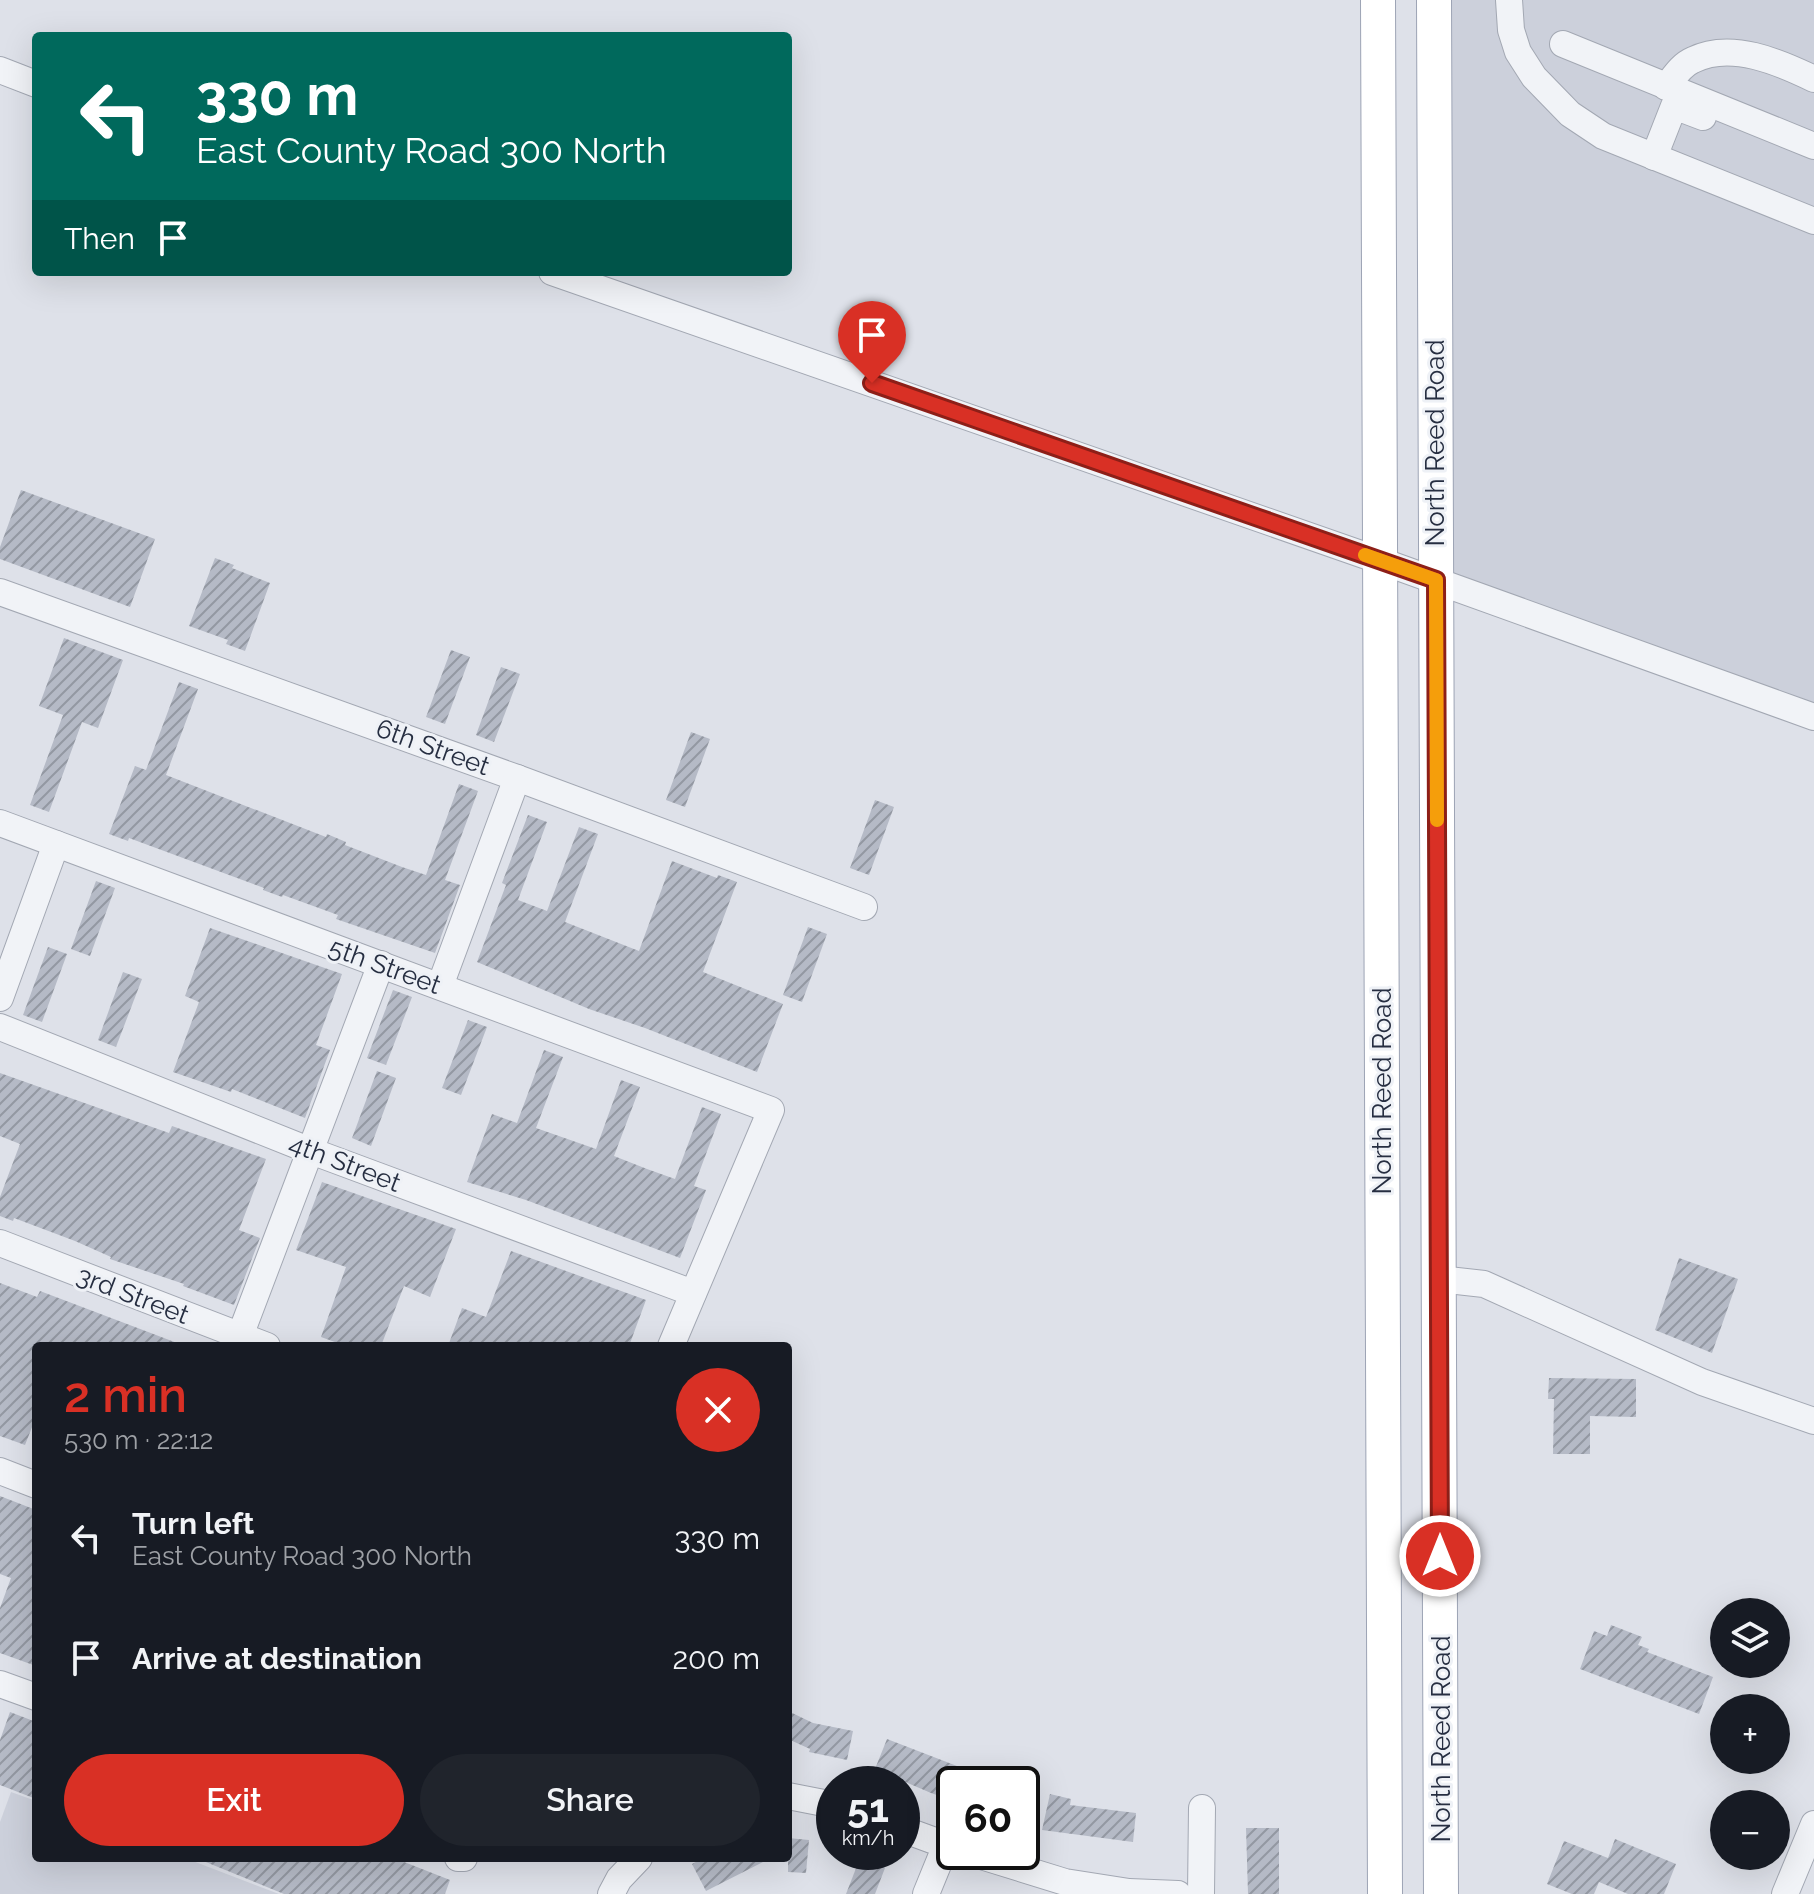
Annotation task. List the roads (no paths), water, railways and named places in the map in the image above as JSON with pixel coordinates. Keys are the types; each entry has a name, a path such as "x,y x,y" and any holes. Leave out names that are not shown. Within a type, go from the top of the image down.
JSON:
{"main road":[{"name":"North Reed Road","path":"1378,0 1385,1894"},
{"name":"North Reed Road","path":"1434,0 1441,1894"}],"street":[{"path":"1509,0 1511,30 1518,52 1553,100 1603,136 1814,221"},
{"path":"1563,44 1814,146"},
{"path":"1666,87 1691,60 1713,53 1744,53 1814,79"},
{"path":"0,70 32,82"},
{"path":"1654,157 1674,106 1814,161"},
{"path":"563,276 1436,580 1814,717"},
{"name":"6th Street","path":"0,592 864,907"},
{"path":"440,986 517,778"},
{"name":"5th Street","path":"0,823 771,1110 693,1293"},
{"path":"0,998 56,844"},
{"path":"240,1336 381,964"},
{"name":"4th Street","path":"0,1027 311,1151 693,1293"},
{"name":"3rd Street","path":"0,1243 256,1342"},
{"path":"1439,1279 1484,1284 1702,1382 1814,1421"},
{"path":"673,1342 693,1293"},
{"path":"0,1471 32,1483"},
{"path":"0,1684 32,1696"},
{"path":"792,1797 816,1801"},
{"path":"1201,1894 1202,1808"},
{"path":"1785,1894 1814,1824"},
{"path":"611,1894 619,1879 635,1862"},
{"path":"926,1894 942,1870"},
{"path":"1027,1870 1065,1882 1129,1892 1178,1894"}]}
